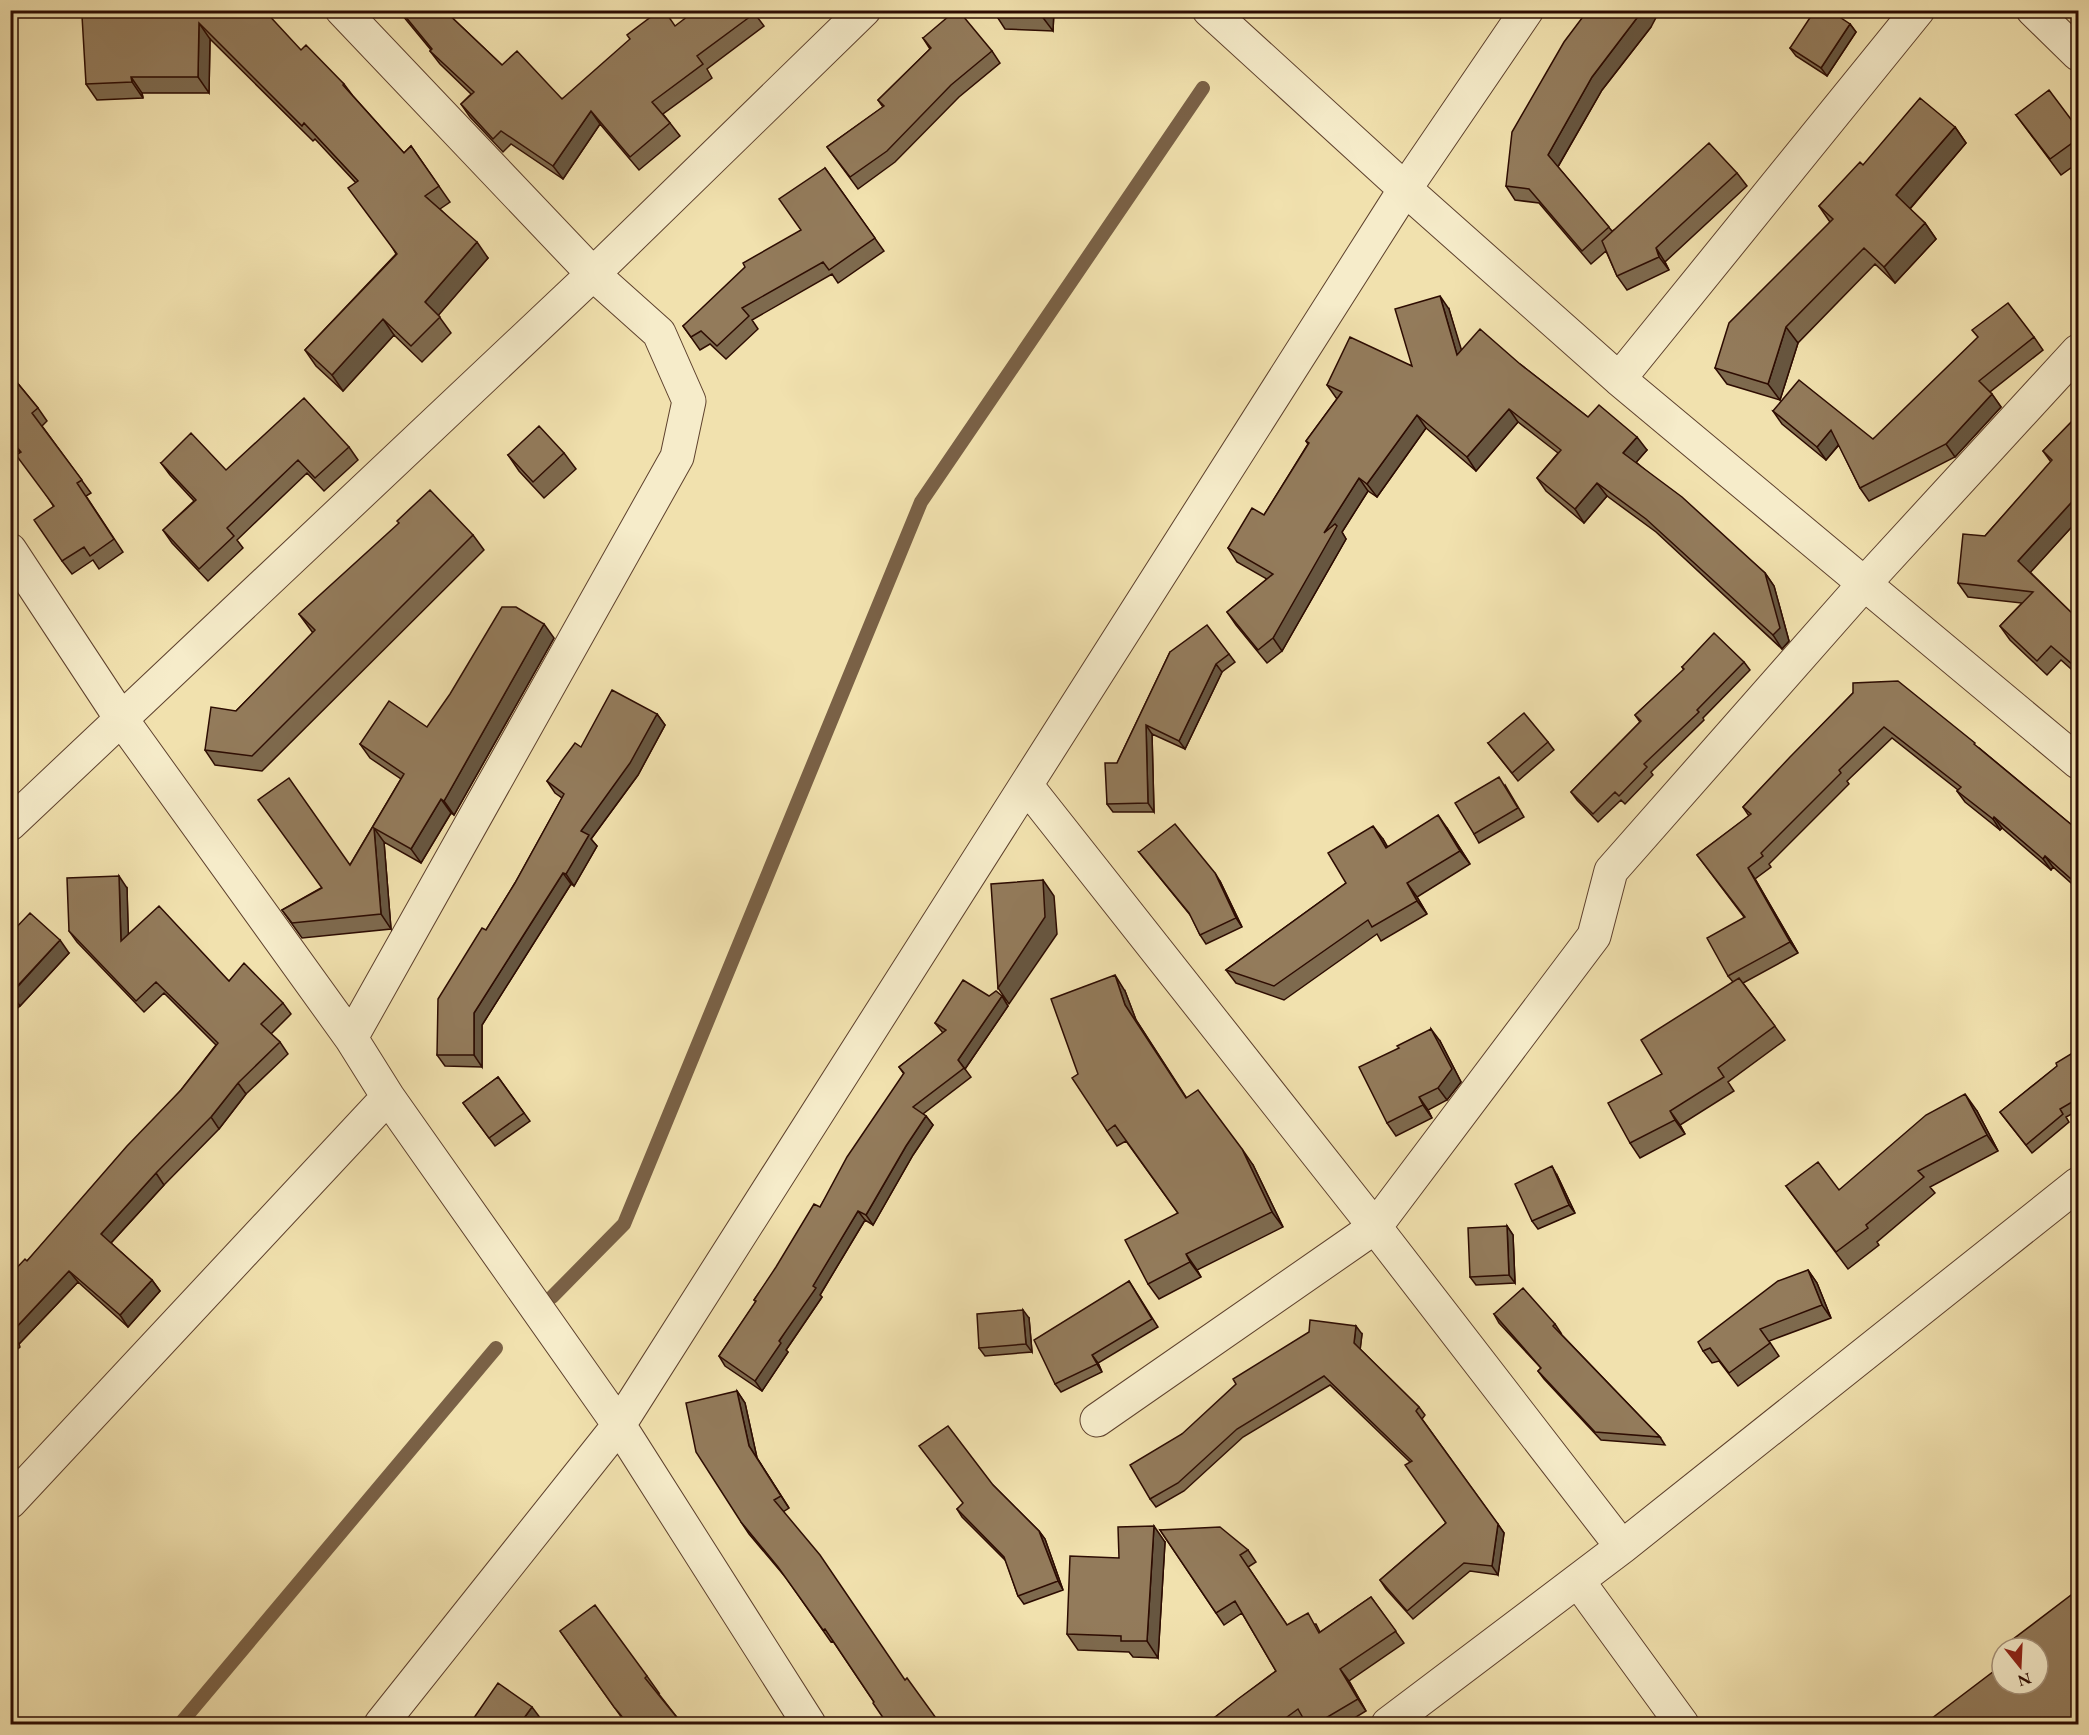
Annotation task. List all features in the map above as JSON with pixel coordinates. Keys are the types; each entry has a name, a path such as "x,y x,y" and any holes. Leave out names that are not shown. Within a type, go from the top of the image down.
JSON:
{"street":[{"path":"342,10 592,273 659,333 689,401 677,457 351,1038"},
{"path":"10,824 592,273 864,10"},
{"path":"1209,10 1405,189 1619,379 2079,762"},
{"path":"381,1725 619,1425 1405,189 1527,10"},
{"path":"1619,379 1918,10"},
{"path":"2033,10 2079,54"},
{"path":"1097,1420 1375,1227 1594,936 1611,871 1864,584 2079,351"},
{"path":"10,550 122,720 351,1038 388,1097 619,1425 809,1725"},
{"path":"1026,784 1375,1227 1622,1547"},
{"path":"10,1502 388,1097"},
{"path":"1388,1725 1622,1547 2079,1184"},
{"path":"1578,1581 1682,1725"}],"building":[{"path":"149,10 264,10 301,50 306,45 344,84 404,153 411,146 439,186 425,196 477,242 425,302 440,317 411,346 383,319 332,375 305,350 397,254 348,188 358,181 304,123 302,126 199,23 198,77 131,77 132,82 86,84 82,16"},
{"path":"400,10 444,10 502,65 517,51 562,99 630,39 627,35 660,10 664,10 675,26 696,10 752,10 755,13 697,56 703,64 652,102 670,123 630,157 591,111 553,166 501,131 493,139 461,104 474,92 430,51 432,49"},
{"path":"994,10 1042,10 1041,15 994,12"},
{"path":"1588,10 1643,10 1592,77 1548,155 1609,227 1582,251 1529,189 1506,186 1512,132 1564,42"},
{"path":"1815,10 1829,10 1850,24 1821,68 1790,48"},
{"path":"949,16 963,16 992,51 951,85 887,151 850,177 827,147 884,106 878,100 931,48 923,38"},
{"path":"2049,90 2079,130 2079,138 2050,159 2016,115"},
{"path":"1920,98 1955,127 1896,195 1925,223 1884,267 1864,248 1786,327 1768,384 1715,368 1729,323 1833,219 1819,206 1860,162 1863,165"},
{"path":"1709,143 1737,173 1656,248 1659,257 1617,276 1602,241"},
{"path":"825,168 875,238 829,270 823,262 742,308 749,316 717,346 701,331 691,337 683,326 745,267 743,263 801,230 779,199"},
{"path":"1440,296 1457,355 1480,329 1520,364 1588,417 1599,405 1637,437 1623,453 1682,497 1765,573 1780,628 1773,635 1646,519 1597,483 1575,509 1537,478 1561,450 1509,409 1467,457 1417,415 1367,484 1359,478 1324,533 1335,524 1337,526 1273,638 1258,650 1227,612 1273,574 1228,548 1252,508 1264,515 1309,443 1306,441 1342,392 1327,385 1350,337 1412,366 1395,309"},
{"path":"2008,303 2034,337 1979,381 1992,394 1946,444 1860,488 1831,430 1817,447 1773,411 1799,380 1873,439 1978,337 1972,330"},
{"path":"10,374 38,408 32,413 82,480 77,483 114,539 90,556 84,547 62,561 34,520 54,506 16,455 21,452 10,439"},
{"path":"304,398 349,447 315,478 298,460 227,528 234,536 199,569 163,530 196,500 161,463 191,433 226,470"},
{"path":"2079,414 2079,494 2018,561 2079,620 2079,670 2051,646 2037,661 2000,626 2033,592 1958,583 1963,534 1985,536 2052,460 2043,451"},
{"path":"539,426 564,453 533,482 508,455"},
{"path":"430,490 473,535 252,756 205,750 211,707 236,711 315,630 299,614 399,523 397,521"},
{"path":"502,607 516,607 544,624 444,801 441,799 411,849 374,828 381,914 292,923 282,910 322,888 258,800 289,778 350,865 404,774 360,744 389,701 427,727 450,694"},
{"path":"1207,625 1229,654 1216,664 1179,741 1146,725 1148,803 1107,804 1105,763 1117,763 1170,652"},
{"path":"1714,633 1744,662 1697,710 1699,712 1644,764 1647,767 1619,796 1615,792 1593,814 1571,792 1641,721 1635,715 1684,669 1682,667"},
{"path":"1898,681 2079,831 2079,886 2045,856 2043,859 1994,817 1993,819 1957,791 1961,787 1884,727 1839,770 1841,773 1761,853 1763,856 1748,868 1790,942 1728,976 1707,938 1745,917 1697,855 1751,814 1743,807 1853,693 1853,683"},
{"path":"612,690 657,714 630,763 581,831 589,835 566,874 563,873 474,1013 474,1055 437,1055 438,999 482,928 486,930 515,883 564,794 547,781 575,743 581,747"},
{"path":"1524,713 1548,742 1512,773 1488,743"},
{"path":"1499,777 1518,808 1474,834 1455,803"},
{"path":"1438,815 1460,851 1407,883 1417,901 1372,927 1368,920 1274,986 1226,970 1346,883 1328,853 1373,826 1386,848"},
{"path":"1175,824 1215,873 1236,918 1200,935 1189,913 1139,852"},
{"path":"119,876 121,941 159,906 229,981 244,963 283,1003 261,1024 280,1042 238,1083 211,1117 101,1234 152,1280 120,1315 69,1271 11,1333 10,1337 10,1275 25,1259 27,1261 127,1146 181,1090 218,1043 156,982 136,1001 69,931 67,878"},
{"path":"1043,880 1045,917 998,988 991,884"},
{"path":"30,913 60,940 10,994 10,934"},
{"path":"1115,975 1125,1005 1186,1098 1198,1090 1242,1149 1272,1212 1186,1254 1190,1262 1148,1284 1125,1240 1178,1213 1115,1125 1107,1131 1072,1078 1078,1074 1051,999"},
{"path":"1739,978 1775,1026 1718,1068 1724,1077 1670,1111 1675,1120 1630,1143 1608,1103 1662,1074 1641,1040"},
{"path":"963,980 989,996 996,991 1002,996 958,1060 964,1068 913,1107 926,1116 866,1215 858,1211 813,1286 816,1288 779,1341 781,1343 755,1381 719,1356 756,1301 754,1300 814,1204 820,1207 847,1157 904,1073 899,1067 946,1030 935,1023"},
{"path":"1431,1029 1452,1069 1438,1088 1419,1097 1423,1105 1387,1123 1359,1067 1399,1048 1397,1046"},
{"path":"2079,1049 2079,1098 2060,1109 2063,1114 2026,1145 2000,1112 2057,1066 2056,1063"},
{"path":"498,1077 524,1113 489,1138 463,1103"},
{"path":"1965,1094 1987,1135 1918,1171 1924,1177 1866,1225 1868,1228 1836,1252 1786,1186 1818,1162 1839,1190 1926,1115"},
{"path":"1552,1166 1569,1205 1532,1221 1515,1184"},
{"path":"1507,1226 1509,1275 1470,1277 1468,1228"},
{"path":"1808,1270 1822,1305 1760,1329 1770,1343 1729,1373 1710,1348 1703,1351 1698,1342 1778,1281"},
{"path":"1129,1281 1152,1319 1092,1355 1097,1364 1055,1384 1034,1340"},
{"path":"1523,1288 1555,1324 1553,1326 1660,1437 1595,1432 1538,1371 1541,1368 1494,1314"},
{"path":"1023,1310 1026,1344 979,1348 977,1314"},
{"path":"1310,1320 1356,1326 1354,1343 1419,1407 1416,1411 1498,1524 1492,1566 1464,1563 1407,1611 1380,1580 1446,1523 1405,1465 1412,1461 1324,1376 1237,1429 1178,1483 1150,1499 1130,1465 1182,1434 1236,1384 1233,1379 1309,1332"},
{"path":"737,1391 749,1446 781,1496 774,1500 820,1555 905,1680 907,1678 941,1725 888,1725 825,1629 823,1630 778,1567 741,1522 696,1452 686,1403"},
{"path":"948,1426 993,1485 1039,1531 1058,1581 1018,1596 1004,1557 957,1509 963,1503 919,1446"},
{"path":"1154,1526 1147,1641 1121,1641 1121,1636 1067,1634 1070,1556 1119,1558 1118,1527"},
{"path":"1220,1527 1248,1550 1240,1555 1287,1625 1308,1613 1319,1633 1371,1597 1396,1631 1340,1669 1358,1699 1314,1725 1307,1725 1298,1709 1276,1725 1205,1725 1276,1671 1235,1601 1216,1613 1160,1530"},
{"path":"2079,1589 2079,1725 1923,1725 1990,1674 1990,1696 2050,1696 2050,1636 2017,1636"},
{"path":"595,1605 647,1676 645,1678 683,1725 629,1725 614,1707 560,1631"},
{"path":"498,1683 532,1707 519,1725 469,1725"}],"waterway":[{"path":"552,1297 624,1224 921,502 1203,88"},
{"path":"180,1724 496,1348"}]}
